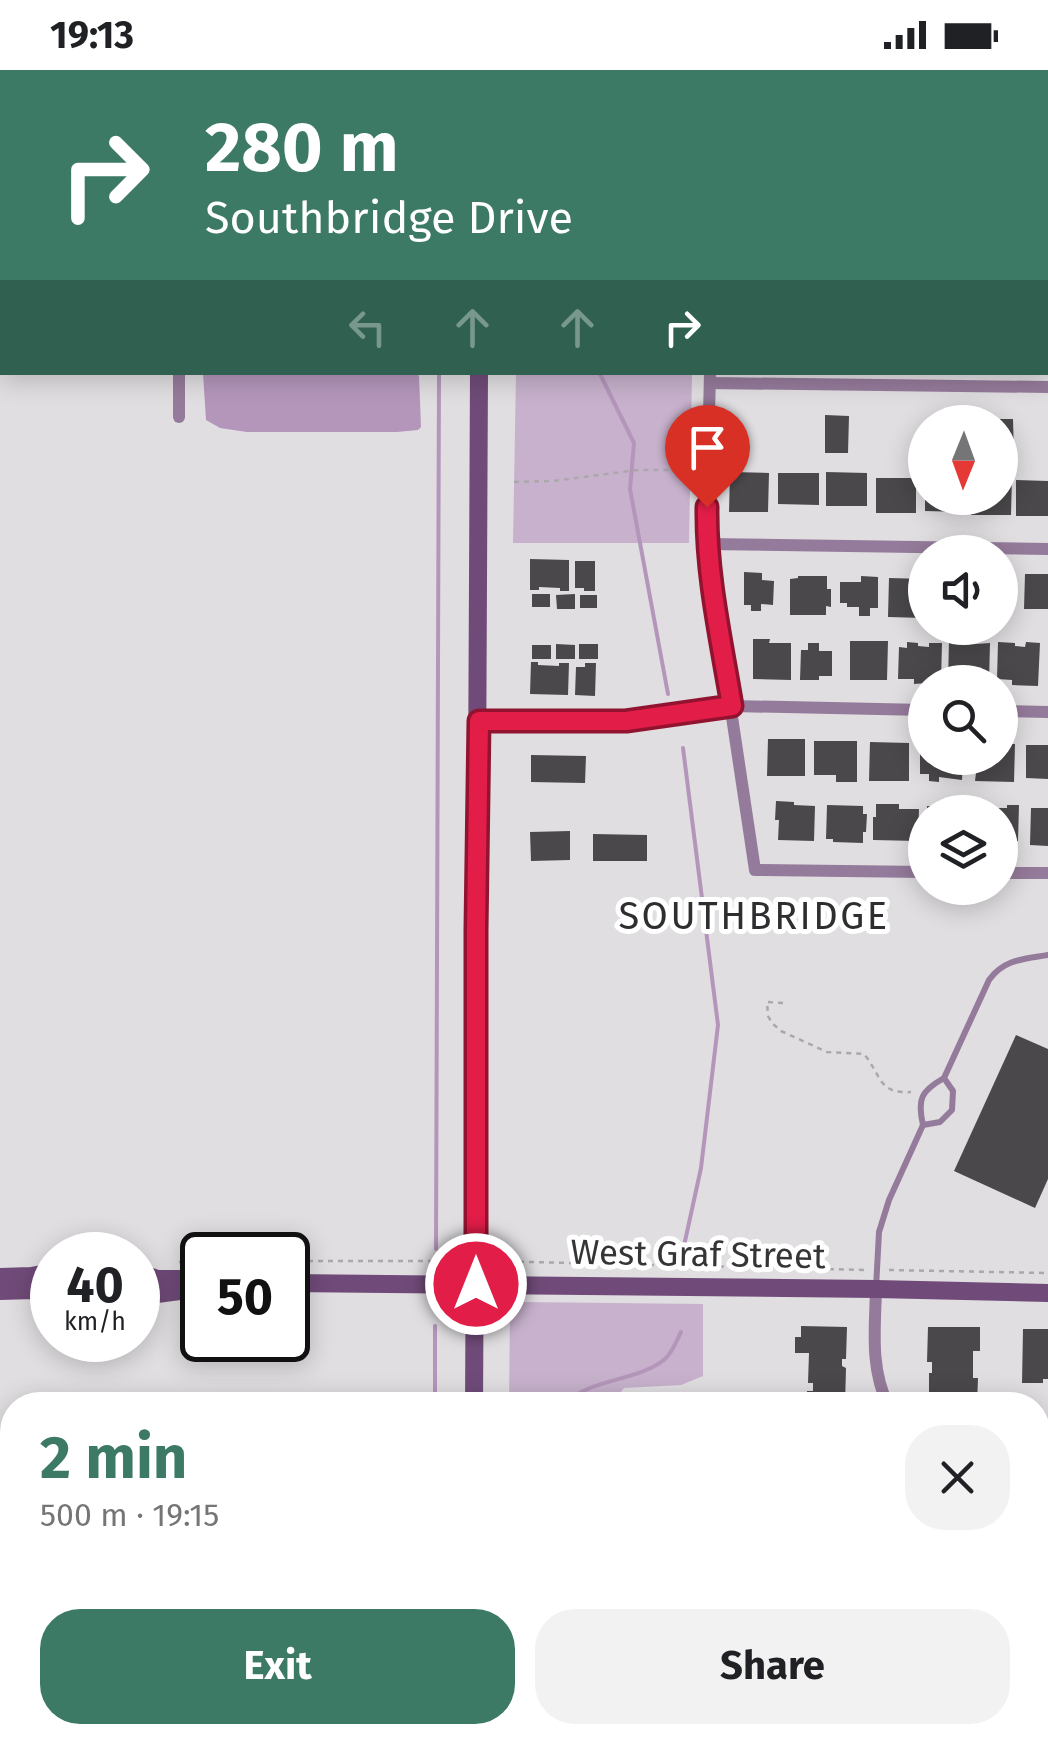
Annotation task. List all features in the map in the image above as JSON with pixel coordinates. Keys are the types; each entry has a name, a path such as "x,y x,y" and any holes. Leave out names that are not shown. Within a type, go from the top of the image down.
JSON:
{"main road":[{"path":"474,1392 479,375"},
{"path":"0,1277 30,1276"},
{"name":"West Graf Street","path":"310,1283 876,1279 1048,1293"},
{"path":"0,1291 30,1290"}],"street":[{"path":"179,375 179,418"},
{"path":"908,872 755,870 706,544 710,378 1048,387"},
{"path":"706,544 1048,549"},
{"path":"479,721 626,721 732,706 908,710"},
{"path":"1018,711 1048,712"},
{"path":"1018,872 1048,873"},
{"path":"876,1279 874,1358 882,1392"}],"lane":[{"path":"876,1279 879,1232 923,1124 922,1094 944,1078 998,968 1010,961 1048,955"},
{"path":"923,1124 940,1122 952,1110 953,1091 944,1078"}],"path":[{"path":"514,482 637,470 708,470"},
{"path":"782,1004 767,1002 766,1008 772,1023 782,1032 828,1052 864,1054 890,1091 922,1094"},
{"path":"310,1262 446,1261"},
{"path":"504,1261 876,1279 1048,1273"}],"shaded area":[{"path":"203,375 419,376 418,430 247,432 220,428 206,420"},
{"path":"516,375 692,375 689,543 513,543"},
{"path":"521,1302 703,1304 703,1376 681,1385 624,1388 621,1392 509,1392 510,1310"}],"building":[{"path":"825,415 849,416 848,453 825,453"},
{"path":"730,472 769,473 768,512 729,512"},
{"path":"826,472 867,473 867,506 826,506"},
{"path":"778,473 819,473 819,505 778,504"},
{"path":"876,478 908,478 908,513 876,513"},
{"path":"1018,480 1048,481 1048,516 1016,516"},
{"path":"530,559 569,560 569,591 539,587 530,590"},
{"path":"575,561 595,561 595,591 575,588"},
{"path":"744,572 762,573 762,580 774,581 773,605 761,604 761,611 751,611 751,605 744,605"},
{"path":"1025,574 1048,574 1048,609 1024,609"},
{"path":"827,576 831,607 826,606 826,615 790,615 790,579"},
{"path":"861,576 878,577 878,608 870,608 870,616 859,616 859,607 840,603 840,582 861,582"},
{"path":"889,578 908,579 908,618 888,617"},
{"path":"532,594 550,594 550,607 532,607"},
{"path":"575,594 575,609 557,609 556,595"},
{"path":"580,595 597,595 597,608 580,608"},
{"path":"753,639 791,643 791,680 753,679"},
{"path":"850,641 888,641 887,680 850,680"},
{"path":"907,642 929,647 942,645 941,665 908,665 908,679 898,679 899,647 907,648"},
{"path":"1026,642 1040,643 1038,686 1018,685 1018,665 997,665 998,645 1025,647"},
{"path":"808,643 819,643 819,651 832,651 832,676 800,680 801,650 808,650"},
{"path":"556,644 575,645 575,659 556,659"},
{"path":"579,644 598,644 598,659 579,659"},
{"path":"532,645 551,645 551,659 532,659"},
{"path":"949,645 990,645 989,665 948,665"},
{"path":"531,662 559,666 569,663 568,695 530,694"},
{"path":"585,663 596,663 595,696 575,695 576,667 585,667"},
{"path":"768,739 805,739 805,776 767,776"},
{"path":"814,741 857,741 857,782 836,782 836,775 814,775"},
{"path":"870,742 908,743 909,781 869,781"},
{"path":"1026,745 1048,745 1048,779 1026,778"},
{"path":"531,755 586,756 585,783 531,782"},
{"path":"929,775 962,775 962,780 939,777 939,782 929,781"},
{"path":"976,775 1014,775 1014,782 975,781"},
{"path":"776,801 815,806 814,841 778,840"},
{"path":"876,804 899,804 899,809 908,809 908,841 873,840"},
{"path":"827,805 863,806 863,814 867,814 863,843 826,839"},
{"path":"1031,808 1048,808 1048,846 1030,845"},
{"path":"570,831 570,860 531,861 530,832"},
{"path":"593,834 647,835 647,861 593,861"},
{"path":"1016,1035 1048,1049 1048,1179 1035,1208 954,1171"},
{"path":"801,1326 847,1327 846,1359 842,1359 846,1368 845,1392 807,1392 813,1391 813,1383 808,1383 809,1353 795,1353 795,1337 801,1337"},
{"path":"928,1327 980,1327 980,1351 973,1351 977,1392 929,1392 932,1362 927,1362"},
{"path":"1023,1329 1048,1329 1048,1379 1043,1379 1043,1383 1022,1383"}],"waterway":[{"path":"436,1249 439,375"},
{"path":"600,375 634,443 630,489 668,694"},
{"path":"680,1264 701,1168 718,1025 683,748"},
{"path":"435,1326 435,1392"},
{"path":"582,1392 654,1366 668,1356 681,1332"}],"district":[{"name":"SOUTHBRIDGE","path":"754,916"}],"route":[{"path":"476,1284 479,721 626,721 732,706 709,569 707,507"}]}
